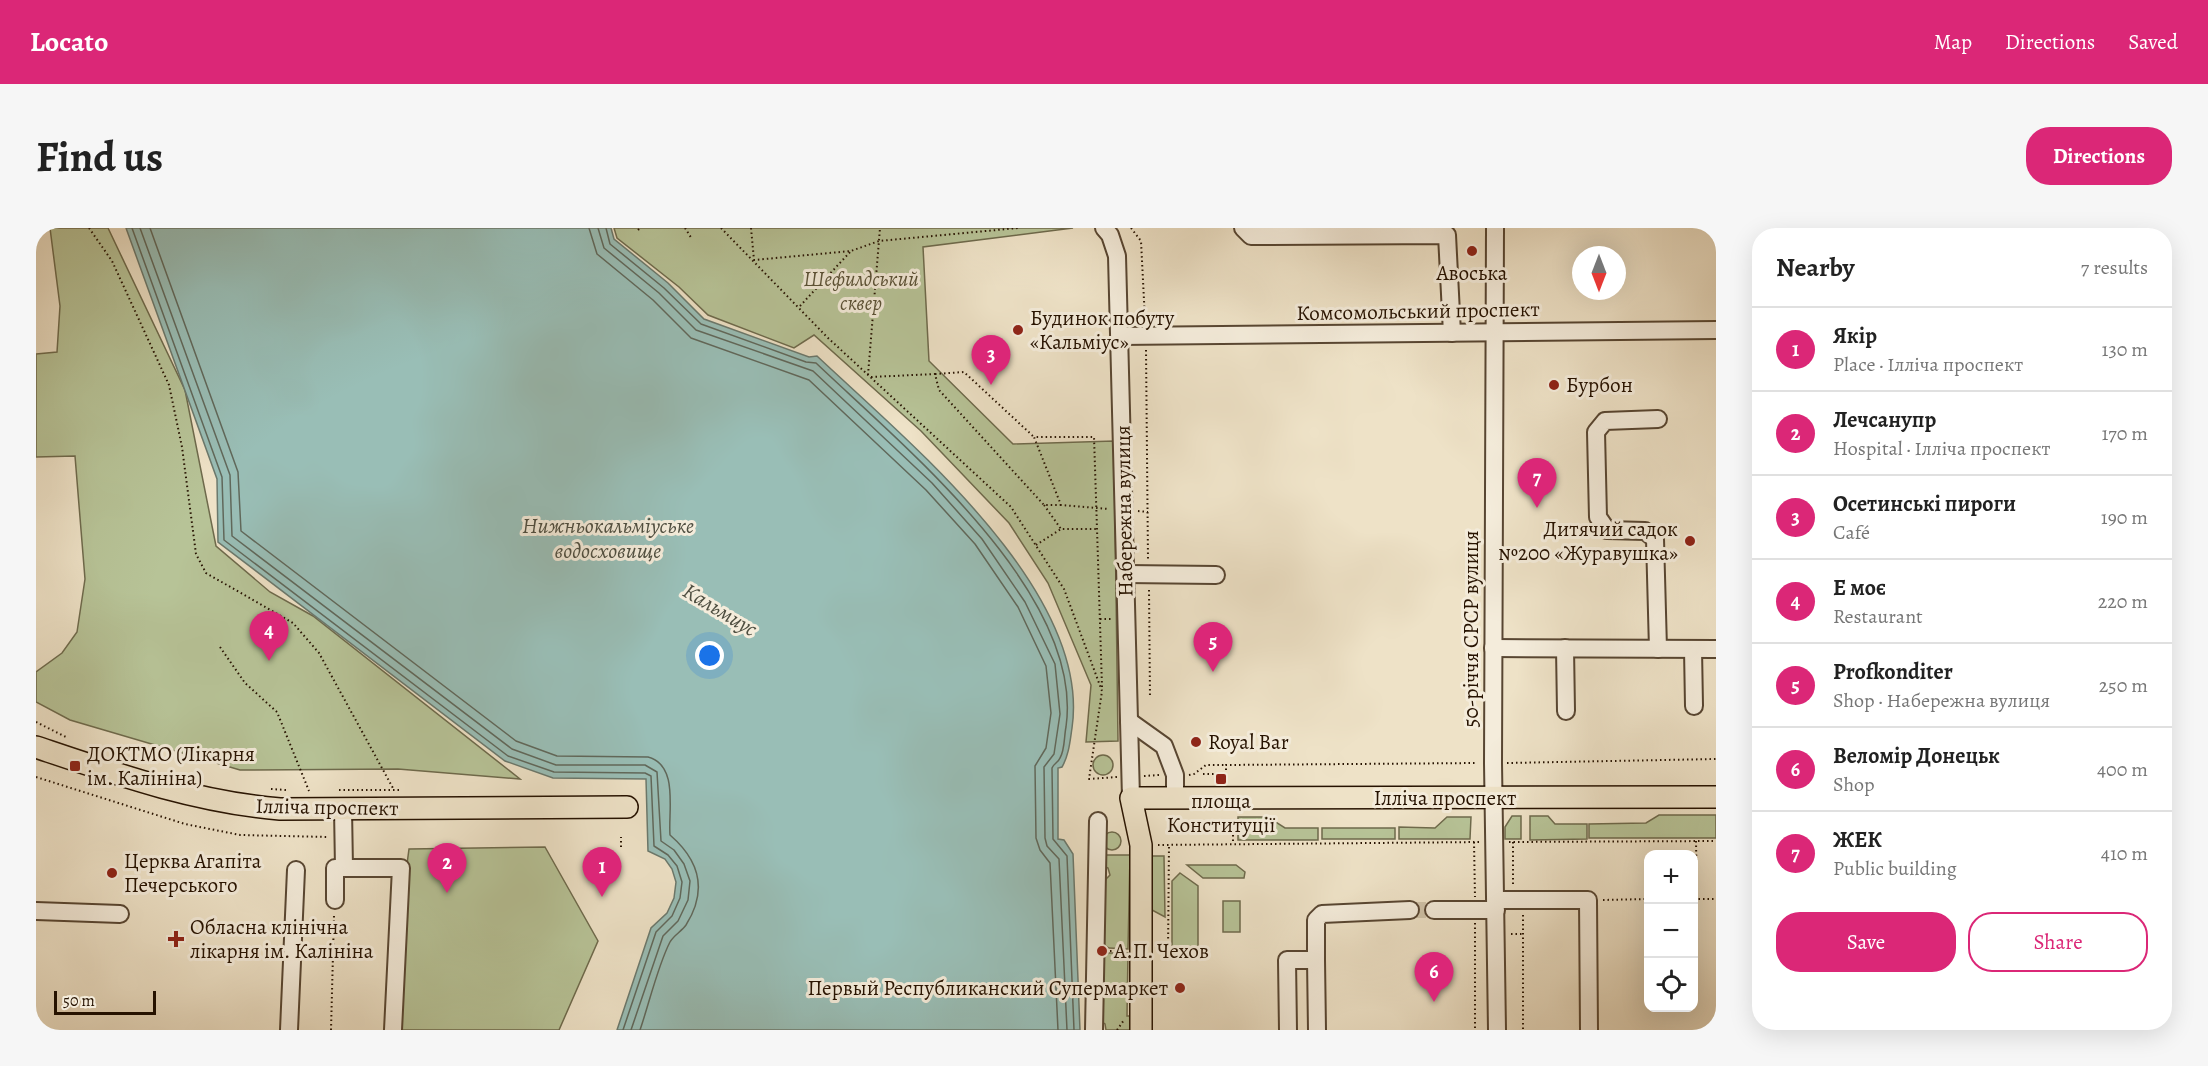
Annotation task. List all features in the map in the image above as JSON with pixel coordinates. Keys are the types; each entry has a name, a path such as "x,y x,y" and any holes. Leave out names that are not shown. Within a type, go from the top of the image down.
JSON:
{"main road":[{"name":"Ілліча проспект","path":"36,747 126,778 204,799 280,809 627,807"},
{"name":"Ілліча проспект","path":"1131,798 1716,797"},
{"path":"1131,798 1138,837 1141,1030"},
{"path":"1138,837 1175,798"}],"street":[{"name":"Набережна вулиця","path":"1104,228 1110,235 1117,256 1131,798"},
{"path":"1243,228 1251,236 1447,232 1452,333"},
{"name":"50-річчя СРСР вулиця","path":"1495,228 1493,798 1497,1030"},
{"name":"Комсомольський проспект","path":"1120,336 1716,330"},
{"path":"1658,419 1605,421 1596,432 1598,517 1607,530 1645,531 1655,539 1658,649"},
{"path":"1126,574 1216,575"},
{"path":"1493,648 1716,649"},
{"path":"1565,648 1566,711"},
{"path":"1693,649 1694,706"},
{"path":"1129,721 1164,746 1175,775 1175,798"},
{"path":"343,809 344,868"},
{"path":"1094,1030 1098,822"},
{"path":"335,900 335,868 401,868 393,1030"},
{"path":"289,1030 296,870"},
{"path":"1434,910 1475,910 1518,900 1588,900 1589,1030"},
{"path":"1317,1030 1316,920 1322,914 1410,910"},
{"path":"36,911 120,914"},
{"path":"1288,1030 1287,960 1316,960"}],"path":[{"path":"89,228 112,261 169,385 184,457 196,554 206,573 293,623 319,653 394,790"},
{"path":"685,228 692,239"},
{"path":"721,228 869,376 1011,507 1064,589 1102,691"},
{"path":"754,260 751,229 757,228"},
{"path":"869,376 880,228"},
{"path":"754,260 851,251 879,241 1018,228"},
{"path":"1131,228 1141,241 1145,336 1150,698"},
{"path":"800,307 851,251"},
{"path":"869,376 964,372 1034,437 1061,505"},
{"path":"935,374 939,390 1044,505 1061,529"},
{"path":"1034,437 1094,436 1102,691 1089,779"},
{"path":"1044,505 1096,507"},
{"path":"1036,545 1061,529 1097,529"},
{"path":"220,647 245,683 277,712 309,790 299,791"},
{"path":"36,722 76,741"},
{"path":"1203,774 1226,774 1226,765 1716,759"},
{"path":"36,777 185,824 229,833 274,837 343,836"},
{"path":"269,789 289,791"},
{"path":"331,790 406,790"},
{"path":"1203,830 1233,829 1233,844"},
{"path":"621,837 621,847"},
{"path":"1138,837 1169,845 1716,841"},
{"path":"1696,841 1696,850"},
{"path":"1513,842 1518,900 1523,1030"},
{"path":"1474,843 1476,1030"},
{"path":"1168,951 1169,845"},
{"path":"1588,900 1644,899"},
{"path":"1698,899 1716,899"},
{"path":"331,1030 335,900"}],"green space":[{"path":"50,228 108,228 185,390 216,546 270,592 313,616 520,779 398,769 240,770 70,720 36,702 36,672 62,653 77,632 85,579 75,456 36,457 36,354 57,352 60,306"},
{"name":"Шефилдський сквер","path":"614,228 1073,228 923,247 929,361 1013,444 1114,441 1118,741 1086,742 1091,685 1048,583 1009,523 921,431 814,335 794,348 708,315 679,287 617,238"},
{"path":"1103,755 1110,758 1113,765 1110,772 1103,775 1096,772 1093,765 1096,758"},
{"path":"1659,815 1716,815 1716,838 1589,838 1589,824 1646,823"},
{"path":"1512,816 1521,816 1521,839 1505,839 1505,827"},
{"path":"1530,816 1548,816 1555,824 1587,824 1587,839 1530,840"},
{"path":"1238,817 1268,817 1285,828 1318,828 1318,840 1238,840"},
{"path":"1447,817 1471,817 1470,839 1399,839 1399,827 1435,828"},
{"path":"1322,828 1395,828 1395,839 1322,839"},
{"path":"1112,832 1118,835 1121,841 1118,847 1112,850 1106,847 1103,841 1106,835"},
{"path":"545,847 598,941 559,1030 399,1030 393,970 409,849"},
{"path":"1101,855 1130,855 1128,949 1109,948 1100,942 1102,883 1110,875 1108,868 1101,865"},
{"path":"1152,856 1164,856 1165,917 1152,910"},
{"path":"1187,865 1236,865 1245,872 1244,878 1203,878"},
{"path":"1180,873 1198,886 1198,948 1172,948 1172,881"},
{"path":"1223,901 1240,901 1240,932 1223,932"},
{"path":"1109,953 1128,953 1127,1016 1132,1016 1132,1030 1106,1030 1105,1024 1099,1020 1099,960"}],"water":[{"name":"Нижньокальміуське водосховище","path":"126,228 611,228 614,239 668,283 704,319 809,357 817,356 943,475 986,522 1024,573 1053,624 1070,676 1072,728 1066,758 1062,767 1058,768 1058,839 1064,840 1073,854 1080,1030 617,1030 651,928 667,913 674,898 676,882 672,869 665,859 648,851 646,779 553,778 505,761 218,542 217,479"}],"tunnel":[{"path":"1410,910 1434,910"}],"place":[{"name":"Авоська","path":"1472,251"},
{"name":"Будинок побуту «Кальміус»","path":"1018,330"},
{"name":"Осетинські пироги","path":"991,385"},
{"name":"Бурбон","path":"1554,385"},
{"name":"ЖЕК","path":"1537,508"},
{"name":"Дитячий садок №200 «Журавушка»","path":"1690,541"},
{"name":"Е моє","path":"269,661"},
{"name":"Profkonditer","path":"1213,672"},
{"name":"Royal Bar","path":"1196,742"},
{"name":"ДОКТМО (Лікарня ім. Калініна)","path":"75,766"},
{"name":"площа Конституції","path":"1221,779"},
{"name":"Церква Агапіта Печерського","path":"112,873"},
{"name":"Лечсанупр","path":"447,893"},
{"name":"Якір","path":"602,897"},
{"name":"Обласна клінічна лікарня ім. Калініна","path":"176,939"},
{"name":"А.П. Чехов","path":"1102,951"},
{"name":"Первый Республиканский Супермаркет","path":"1180,988"},
{"name":"Веломір Донецьк","path":"1434,1002"}],"water label":[{"name":"Кальмиус","path":"720,610"}]}
